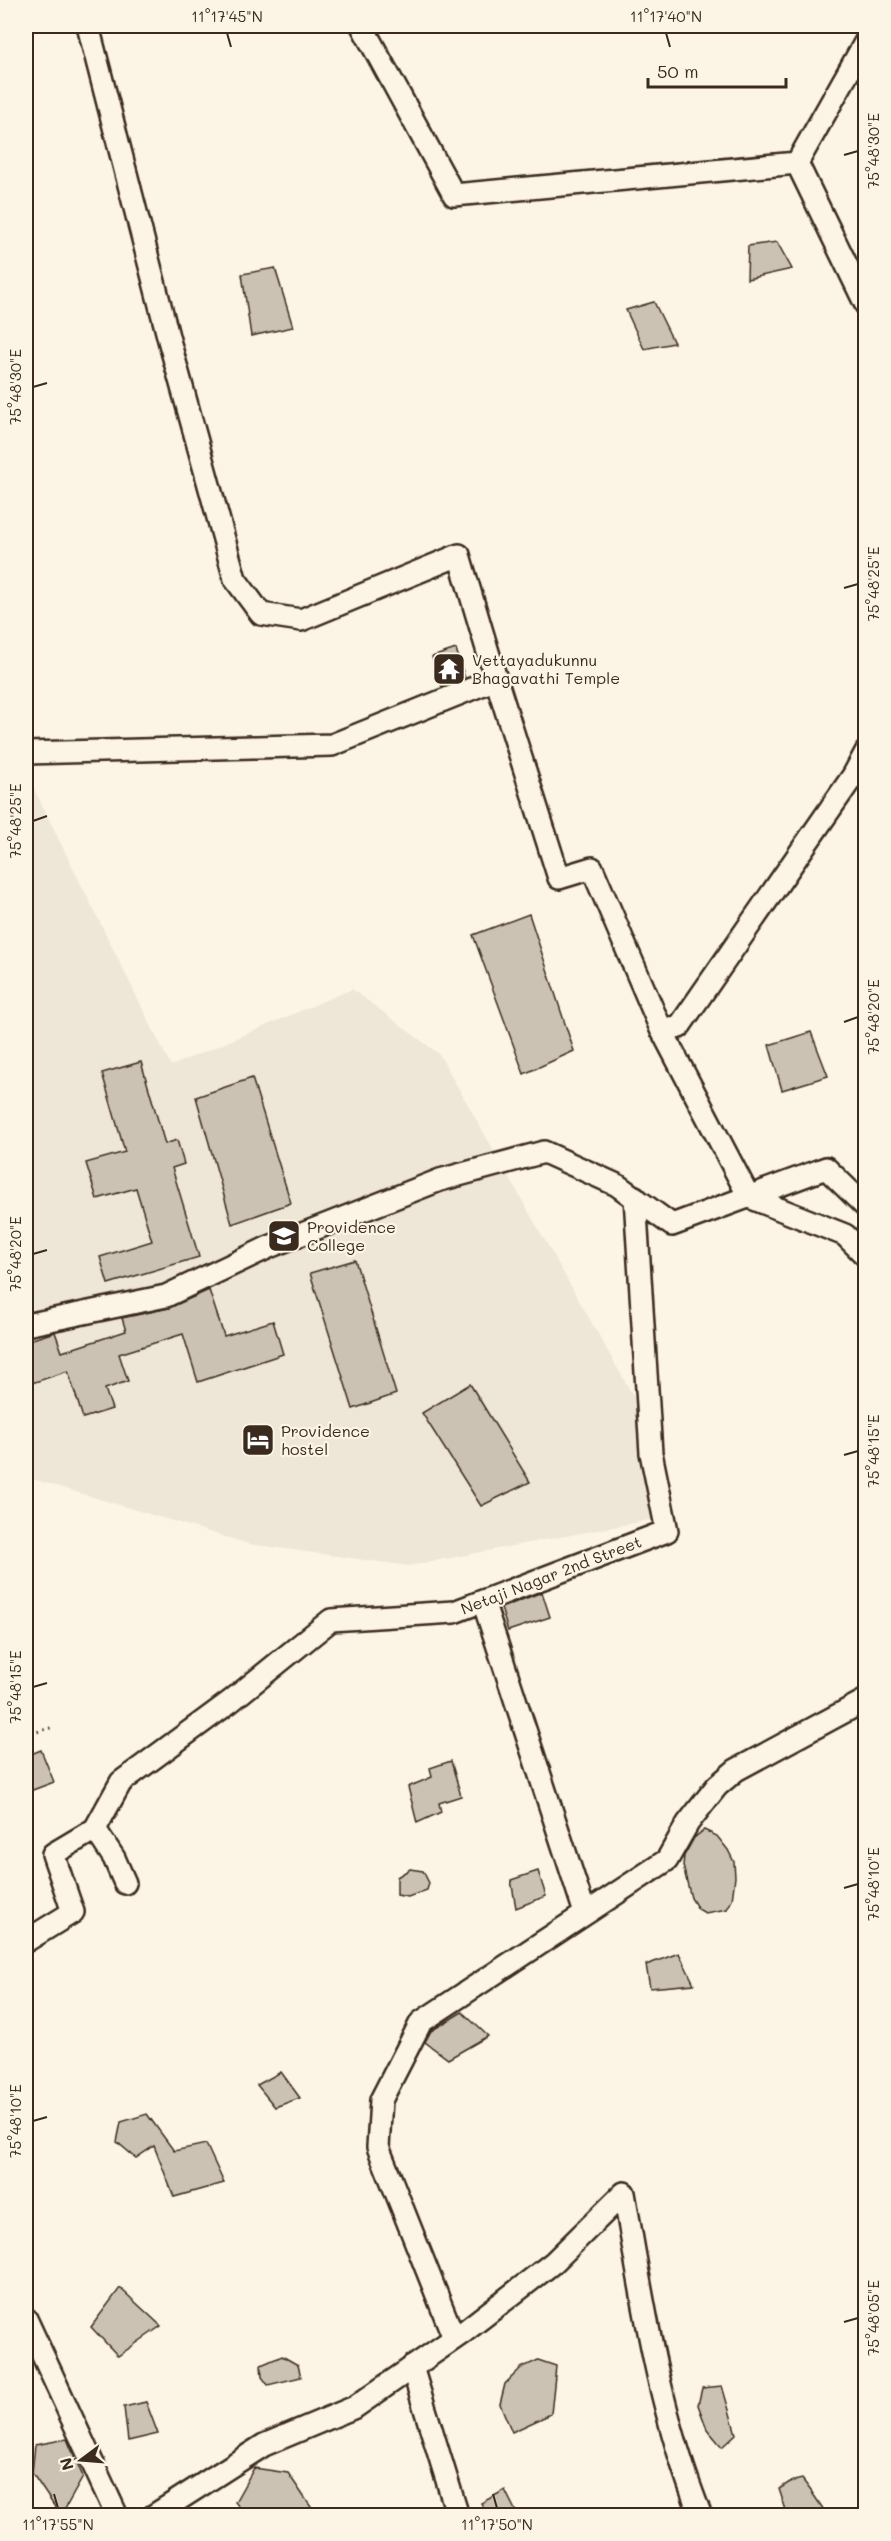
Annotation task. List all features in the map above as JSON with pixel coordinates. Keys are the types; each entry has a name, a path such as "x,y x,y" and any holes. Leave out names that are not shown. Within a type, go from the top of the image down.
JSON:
{"street":[{"path":"88,26 172,351 235,579 261,614 301,620 459,555 559,879 592,868 662,1029 749,1197 845,1234 866,1256"},
{"path":"362,26 454,195 797,163"},
{"path":"797,163 866,41"},
{"path":"797,163 866,305"},
{"path":"26,753 332,745 496,679"},
{"path":"662,1029 679,1027 853,776 866,752"},
{"path":"26,1325 166,1296 269,1247 440,1180 544,1152 617,1185 672,1225 826,1168 866,1207"},
{"name":"Netaji Nagar 2nd Street","path":"95,1829 121,1782 231,1701 331,1620 454,1612 668,1531 651,1453 634,1197"},
{"path":"483,1600 585,1913"},
{"path":"454,2338 378,2147 381,2100 421,2022 667,1860 688,1823 717,1786 736,1770 866,1700"},
{"path":"26,1941 73,1912 52,1854 95,1829 125,1883"},
{"path":"153,2516 264,2445 355,2407 454,2338 554,2262 624,2193 645,2312 682,2470 701,2516"},
{"path":"26,2319 117,2516"},
{"path":"412,2367 458,2516"}],"path":[{"path":"26,1735 54,1727"}],"shaded area":[{"name":"Providence College","path":"26,773 171,1066 352,989 439,1054 639,1406 655,1519 408,1566 249,1544 26,1477"}],"building":[{"path":"777,242 792,269 747,279 748,246"},
{"path":"275,268 293,327 251,336 242,274"},
{"path":"654,302 674,343 644,349 626,310"},
{"name":"Vettayadukunnu Bhagavathi Temple","path":"456,649 465,678 442,687 432,657"},
{"path":"529,914 574,1051 524,1074 473,935"},
{"path":"811,1032 828,1076 782,1090 769,1045"},
{"path":"141,1062 165,1144 177,1140 184,1164 172,1168 199,1257 108,1284 100,1257 152,1241 136,1188 97,1199 86,1163 125,1152 102,1073"},
{"path":"252,1078 291,1203 232,1224 196,1097"},
{"path":"355,1260 396,1394 353,1409 310,1273"},
{"path":"209,1290 224,1336 273,1321 283,1354 198,1382 183,1334 119,1354 128,1381 105,1389 112,1409 83,1418 68,1371 26,1385 26,1341 55,1332 62,1352 126,1331 122,1318 169,1308"},
{"path":"470,1384 530,1482 481,1506 422,1413"},
{"path":"542,1592 550,1617 508,1631 501,1608"},
{"path":"41,1750 54,1782 30,1791 26,1779 26,1756"},
{"path":"451,1761 461,1796 439,1803 441,1812 417,1823 408,1787 432,1777 430,1768"},
{"path":"704,1830 717,1836 728,1850 734,1862 735,1877 732,1900 727,1909 705,1913 698,1909 691,1898 683,1866 684,1856 694,1838"},
{"path":"410,1869 423,1871 429,1883 427,1890 408,1897 397,1895 397,1877"},
{"path":"538,1871 546,1896 516,1908 511,1880"},
{"path":"679,1953 694,1984 650,1988 646,1965"},
{"path":"462,2012 488,2036 448,2059 425,2042 431,2031"},
{"path":"281,2072 300,2098 275,2107 257,2085"},
{"path":"147,2114 174,2151 206,2144 224,2183 174,2197 154,2146 136,2158 117,2142 121,2122"},
{"path":"120,2288 161,2326 118,2356 91,2327"},
{"path":"282,2356 298,2365 301,2377 268,2385 262,2377 261,2365"},
{"path":"538,2360 556,2366 551,2414 512,2432 500,2404 505,2384 521,2368"},
{"path":"722,2386 736,2434 722,2447 707,2429 698,2405 702,2388"},
{"path":"146,2402 158,2434 128,2441 124,2407"},
{"path":"67,2439 83,2477 61,2516 32,2473 35,2445"},
{"path":"254,2468 288,2473 317,2516 247,2516 235,2502"},
{"path":"802,2479 828,2516 788,2516 779,2489 790,2482"},
{"path":"505,2490 518,2516 488,2516 481,2503"}],"place":[{"name":"Vettayadukunnu Bhagavathi Temple","path":"449,669"},
{"name":"Providence College","path":"284,1236"},
{"name":"Providence hostel","path":"258,1440"}]}
